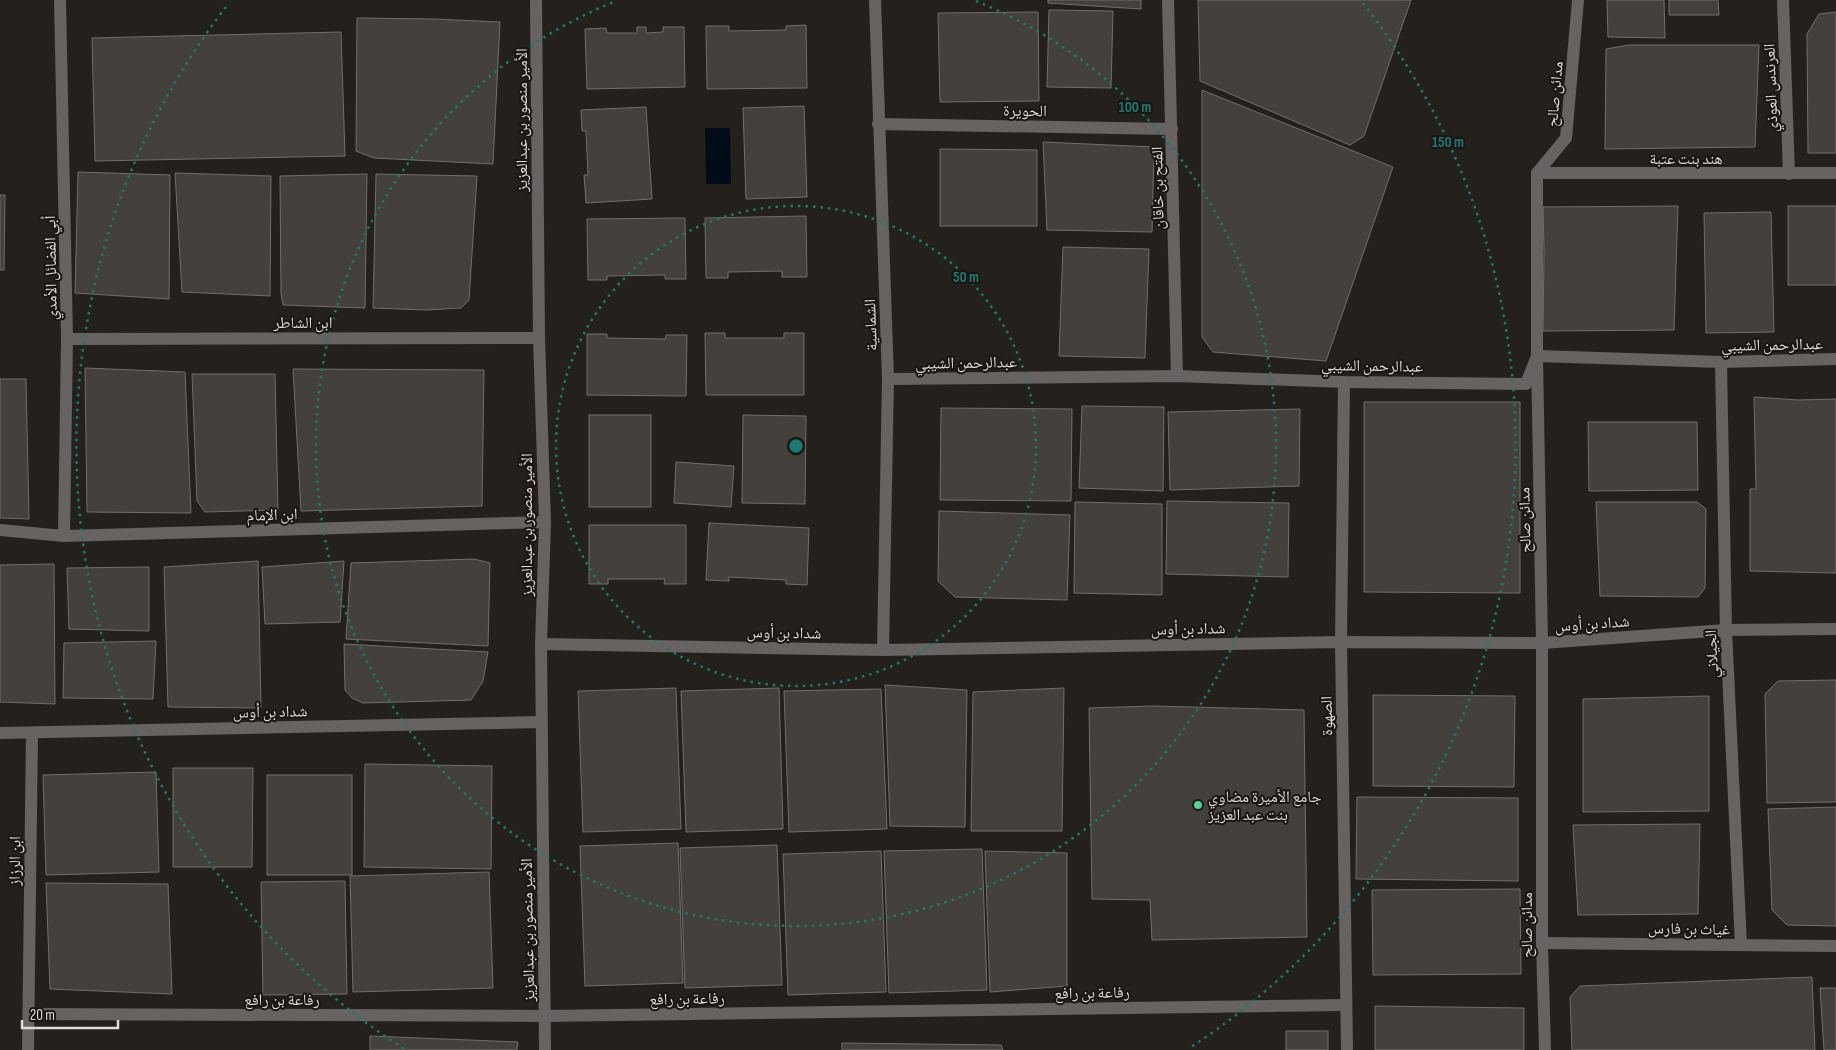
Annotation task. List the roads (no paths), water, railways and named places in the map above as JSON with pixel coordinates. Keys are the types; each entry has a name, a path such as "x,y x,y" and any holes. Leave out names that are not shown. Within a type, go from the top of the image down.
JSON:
{"street":[{"name":"أبي الفضائل الأمدي","path":"60,0 67,339 64,536"},
{"name":"الأمير منصور بن عبدالعزيز","path":"536,0 539,338 545,522 541,644 545,1050"},
{"name":"الشماسية","path":"875,0 888,379 883,650"},
{"name":"الفتح بن خاقان","path":"1168,0 1177,376"},
{"name":"مدائن صالح","path":"1546,1050 1542,942 1542,643 1537,173 1566,138 1578,0"},
{"name":"العرندس العوذي","path":"1783,0 1789,174"},
{"name":"الحويرة","path":"878,124 1172,129"},
{"name":"هند بنت عتبة","path":"1537,173 1836,174"},
{"name":"ابن الشاطر","path":"67,339 539,338"},
{"name":"عبدالرحمن الشيبي","path":"888,379 1177,376 1344,382 1526,384 1538,356 1721,362 1836,359"},
{"name":"الجيلاني","path":"1721,362 1726,630 1741,945"},
{"name":"الصهوة","path":"1344,382 1341,642 1346,1050"},
{"name":"ابن الإمام","path":"0,530 64,536 545,522"},
{"name":"شداد بن أوس","path":"541,644 883,650 1341,642 1542,643 1726,630 1836,629"},
{"name":"شداد بن أوس","path":"0,733 541,722"},
{"name":"ابن الرزاز","path":"28,1050 32,733"},
{"name":"غياث بن فارس","path":"1542,942 1836,946"},
{"name":"رفاعة بن رافع","path":"29,1014 544,1016 1346,1005"}],"water":[{"path":"705,128 730,128 731,184 706,184"}],"place":[{"name":"جامع الأميرة مضاوي بنت عبد العزيز","path":"1198,805"}]}
